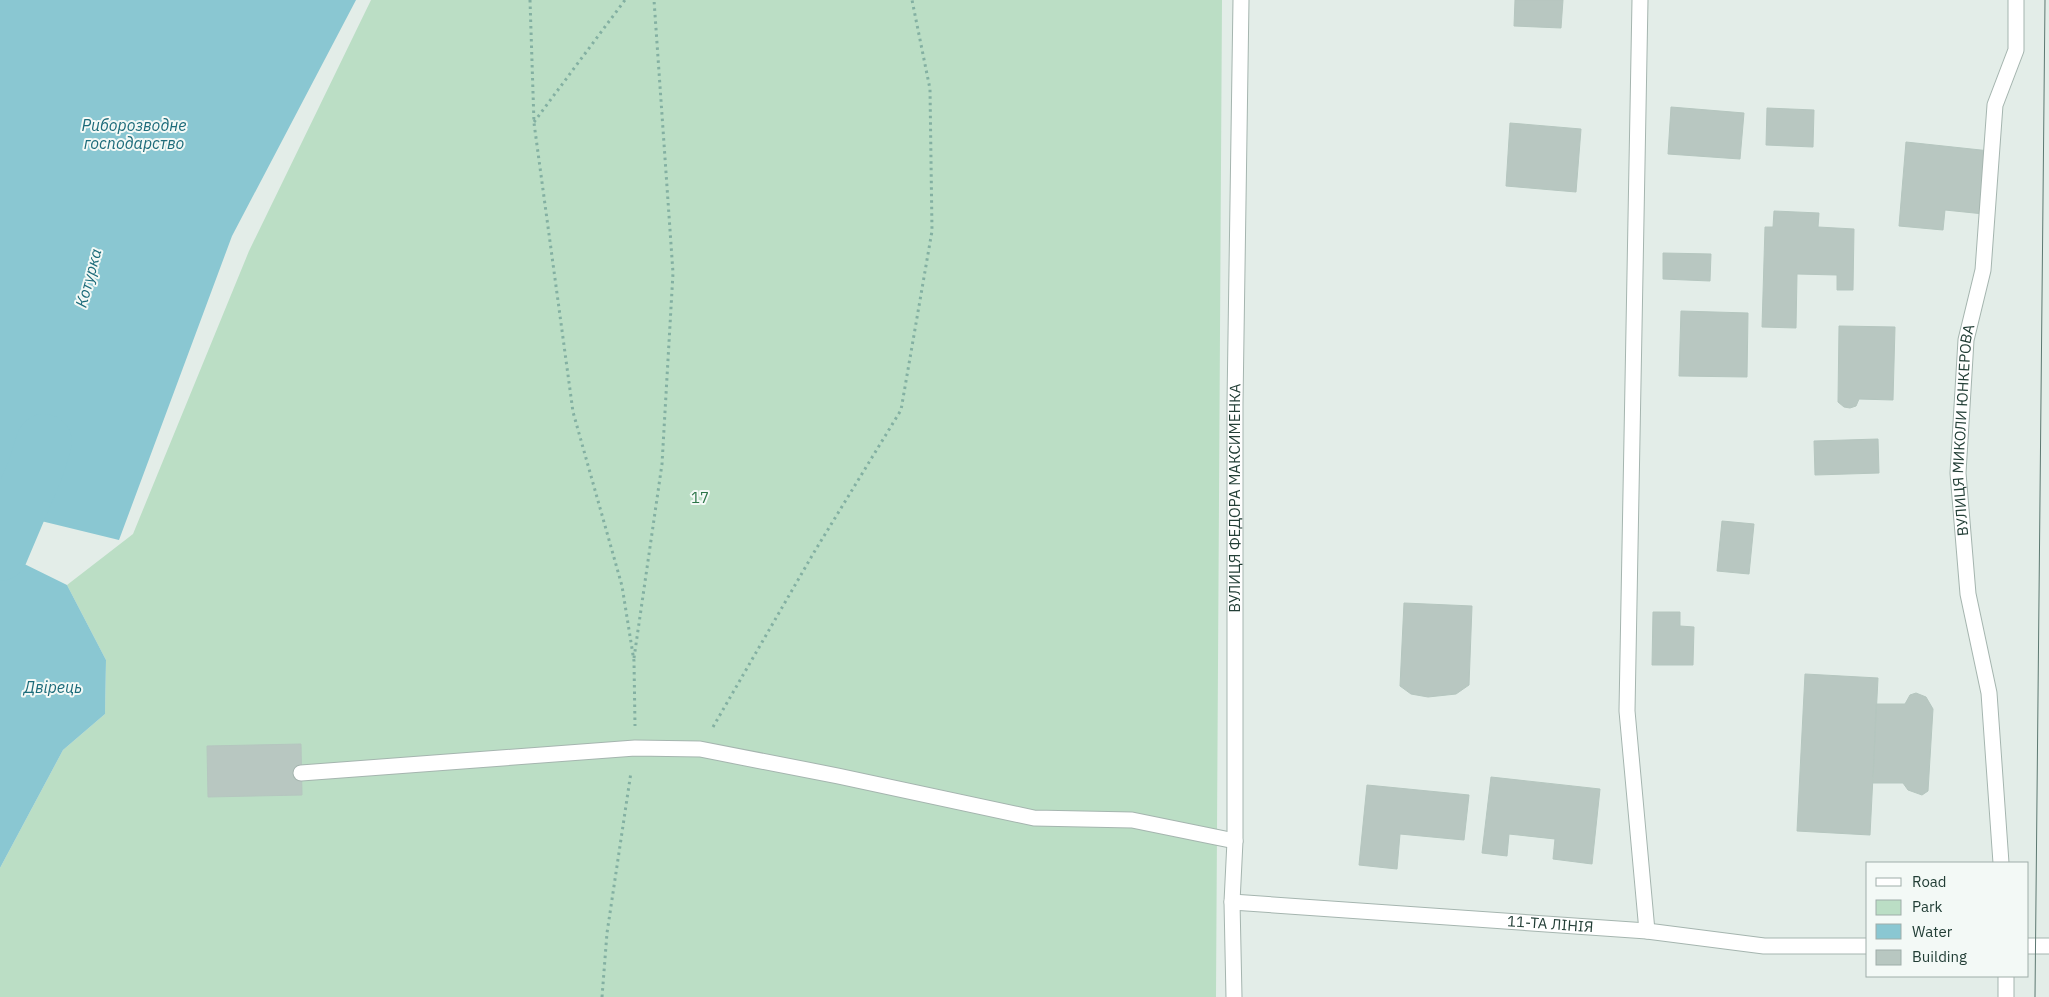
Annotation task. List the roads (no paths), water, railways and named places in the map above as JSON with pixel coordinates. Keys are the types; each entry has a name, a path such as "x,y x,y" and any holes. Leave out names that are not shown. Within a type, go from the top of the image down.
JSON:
{"street":[{"name":"ВУЛИЦЯ ФЕДОРА МАКСИМЕНКА","path":"1234,997 1232,902 1235,841 1235,403 1241,0"},
{"path":"1640,0 1627,711 1647,931"},
{"name":"ВУЛИЦЯ МИКОЛИ ЮНКЕРОВА","path":"2001,862 1989,693 1968,594 1958,474 1966,340 1984,270 1995,105 2016,50 2016,0"},
{"path":"301,773 635,748 700,749 1034,818 1132,820 1235,841"},
{"name":"11-ТА ЛІНІЯ","path":"1232,902 1647,931 1764,946 1866,946"},
{"path":"2029,946 2049,946"},
{"path":"2006,977 2006,997"}],"water":[{"name":"Риборозводне господарство","path":"0,0 356,0 232,236 119,540 0,511"},
{"name":"Двірець","path":"0,552 67,585 106,660 105,714 63,750 0,868"}],"waterway":[{"name":"Котурка","path":"0,553 36,468 44,442"}],"tram line":[{"path":"2035,997 2045,0"}],"park label":[{"name":"17","path":"700,498"}]}
